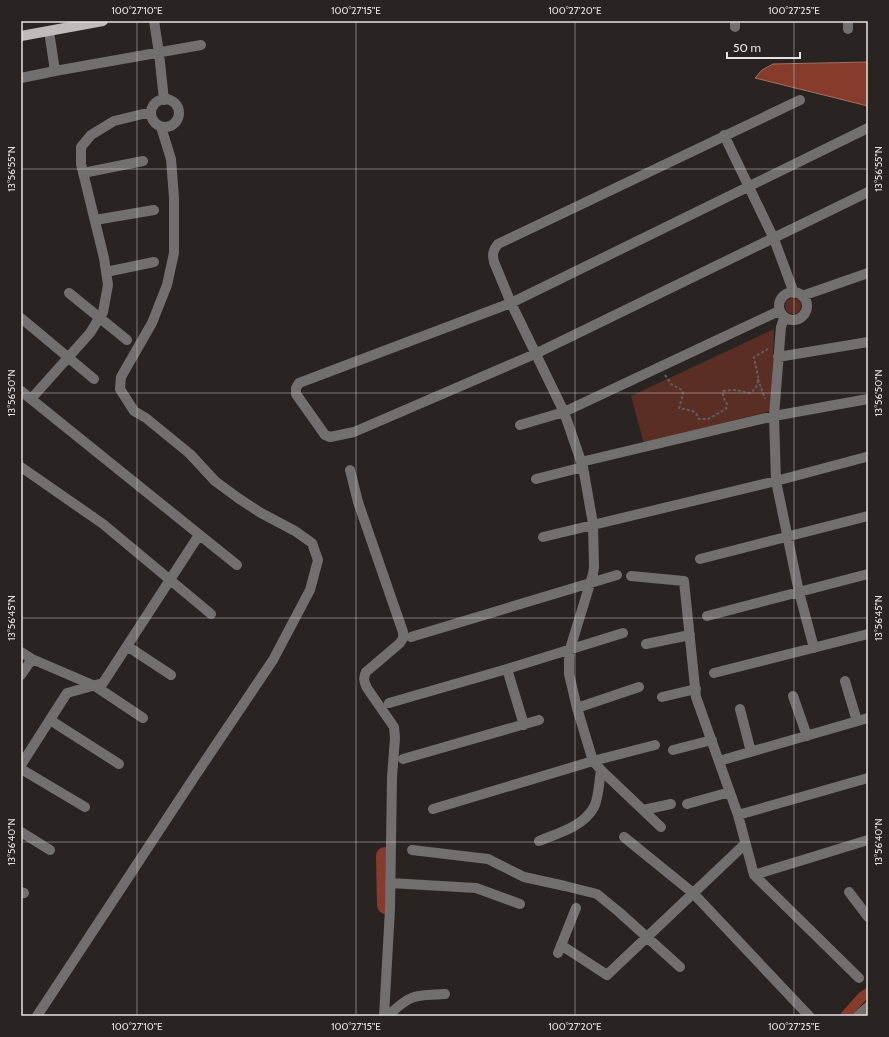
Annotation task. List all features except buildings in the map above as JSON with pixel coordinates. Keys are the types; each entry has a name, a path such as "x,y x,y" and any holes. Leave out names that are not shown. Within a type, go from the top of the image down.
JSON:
{"main road":[{"path":"21,36 103,21"}],"street":[{"path":"154,21 164,100"},
{"path":"49,31 55,71"},
{"path":"21,77 201,45"},
{"path":"37,1016 194,776 273,660 310,590 318,560 312,543 295,530 261,513 238,498 215,480 190,454 156,426 134,411 120,389 121,377 152,323 167,285 174,253 174,198 171,159 161,127 153,121 151,112 158,101 164,100 172,102 179,113 178,117 173,124 161,127"},
{"path":"661,827 593,761 577,708 569,674 569,660 570,649 594,567 593,524 582,464 564,412 511,303 492,255 493,249 498,244 800,100"},
{"path":"31,399 90,333 103,312 108,285 95,220 81,164 81,147 91,135 114,121 151,112"},
{"path":"868,128 511,303 299,383 296,388 296,394 325,435 330,437 354,432 535,354 868,192"},
{"path":"724,135 750,186 798,294 807,306 803,315 799,319 794,320 782,314"},
{"path":"83,173 143,161"},
{"path":"95,220 154,210"},
{"path":"106,272 154,262"},
{"path":"814,648 786,537 776,481 774,416 782,314 779,303 783,296 790,292 798,294 868,273"},
{"path":"69,293 127,340"},
{"path":"520,425 564,412 660,367 782,314"},
{"path":"21,318 94,379"},
{"path":"778,357 868,342"},
{"path":"21,391 236,565"},
{"path":"536,479 582,464 774,416 868,399"},
{"path":"544,537 776,481 866,457"},
{"path":"21,467 103,524 211,614"},
{"path":"350,470 358,502 403,632 403,638 400,643 366,672 364,676 364,682 367,688 390,721 395,732 392,777 390,883 384,1016"},
{"path":"700,559 868,516"},
{"path":"21,765 67,694 103,683 199,535"},
{"path":"707,616 868,574"},
{"path":"411,637 617,575"},
{"path":"631,576 684,581 696,697 738,815 754,875 859,978"},
{"path":"389,702 507,669 623,633"},
{"path":"714,673 868,634"},
{"path":"646,644 690,635"},
{"path":"127,646 171,675"},
{"path":"21,652 32,659 95,686 143,718"},
{"path":"21,675 32,659"},
{"path":"507,669 524,725"},
{"path":"845,681 857,721"},
{"path":"577,708 639,687"},
{"path":"662,697 696,689"},
{"path":"792,696 807,736"},
{"path":"740,709 751,752"},
{"path":"719,761 868,718"},
{"path":"50,720 119,764"},
{"path":"403,759 539,720"},
{"path":"673,750 712,740"},
{"path":"433,809 593,761 655,745"},
{"path":"21,770 85,807"},
{"path":"539,841 573,828 589,813 596,802 601,770"},
{"path":"738,815 868,778"},
{"path":"688,804 730,792"},
{"path":"643,810 671,804"},
{"path":"21,832 50,850"},
{"path":"624,837 693,894 809,1016"},
{"path":"754,875 868,840"},
{"path":"576,908 560,949 607,975 745,844"},
{"path":"412,850 488,859 524,877 597,894 680,967"},
{"path":"390,883 476,888 520,904"},
{"path":"849,892 868,917"},
{"path":"388,1016 401,1004 414,996 445,994"},
{"path":"858,1016 868,1007"}],"path":[{"path":"660,367 671,384 682,390 683,394 679,408 691,410 697,414 699,419 708,419 726,409 727,404 723,397 724,391 735,390 750,393 755,389 758,384 758,378 754,357 766,349 779,344"},
{"path":"758,378 763,389 765,400"}],"shaded area":[{"path":"868,62 868,106 755,78 762,70 773,64"},
{"path":"793,298 800,303 801,306 796,313 793,314 786,309 785,306 790,299"},
{"path":"774,329 771,411 644,444 631,396"}],"waterway":[{"path":"385,856 386,905"},
{"path":"845,1016 862,997 868,993"}]}
